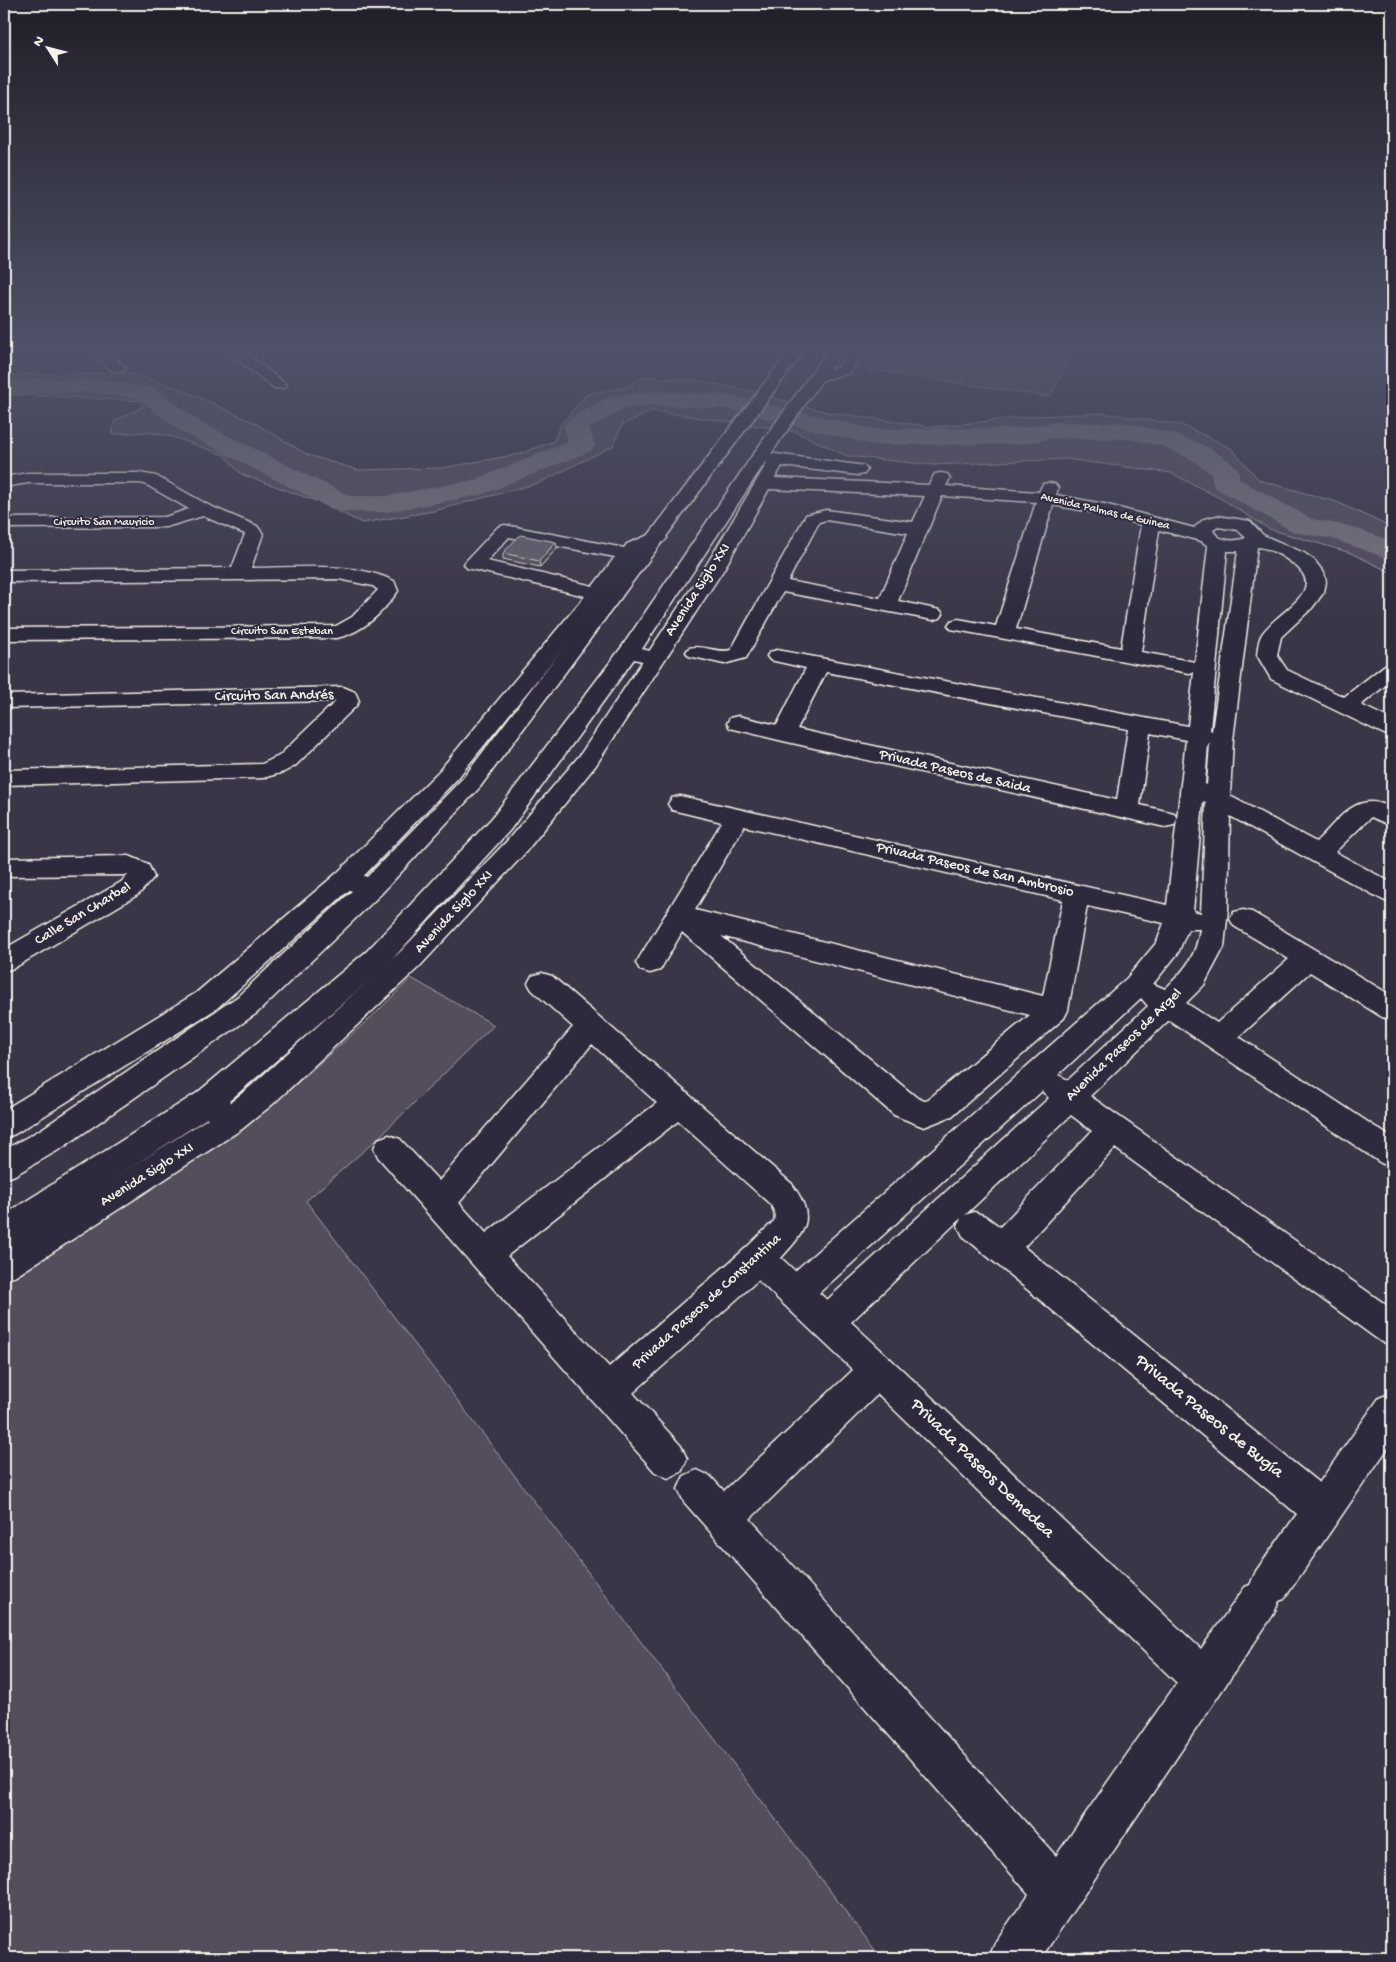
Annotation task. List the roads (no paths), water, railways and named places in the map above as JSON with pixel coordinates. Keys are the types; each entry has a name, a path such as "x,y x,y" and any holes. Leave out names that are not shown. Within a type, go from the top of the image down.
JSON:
{"main road":[{"path":"4,1124 85,1077 206,1001 346,879 448,776 539,666 658,538 732,439"},
{"name":"Avenida Siglo XXI","path":"4,1232 219,1111 262,1095 410,959 515,848 588,760 714,569 763,482 768,459 776,439"},
{"name":"Avenida Siglo XXI","path":"4,1265 219,1111 390,944 502,824 768,459"},
{"name":"Avenida Palmas de Guinea","path":"768,459 939,484 1047,492 1212,534"},
{"path":"807,485 798,477 814,466"},
{"path":"4,482 28,478 139,478 150,480 204,510 251,530 254,534 240,573"},
{"name":"Avenida Palmas de Guinea","path":"763,482 807,485 939,484"},
{"path":"886,606 939,484"},
{"path":"1004,634 1047,492"},
{"name":"Avenida Palmas de Guinea","path":"1047,492 1212,534"},
{"name":"Circuito San Mauricio","path":"4,524 166,522 204,510"},
{"path":"696,652 728,658 735,658 739,654 812,519 826,515 920,529"},
{"path":"1130,657 1151,520"},
{"path":"1208,670 1212,534 1234,546 1251,541 1290,551 1309,566 1316,578 1315,591 1270,637 1268,655 1279,674 1392,729"},
{"path":"4,1166 51,1139 247,1005 370,889 472,782 605,595 628,554 634,548 658,538"},
{"path":"1208,670 1251,541"},
{"path":"605,595 551,560 628,554"},
{"name":"Circuito San Esteban","path":"4,576 339,573 379,581 387,585 388,591 357,625 348,630 336,632 4,634"},
{"path":"778,585 933,614"},
{"path":"958,625 1208,670"},
{"path":"629,652 654,658"},
{"path":"778,656 1210,738"},
{"path":"784,734 819,664"},
{"path":"1346,707 1392,669"},
{"name":"Avenida Paseos de Argel","path":"827,1322 1070,1098 1194,978 1211,947 1213,925 1218,799 1210,738 1208,670"},
{"name":"Circuito San Andrés","path":"4,701 343,694 347,697 348,701 287,760 276,767 263,771 4,778"},
{"name":"Privada Paseos de Saida","path":"738,724 1165,819"},
{"path":"1127,810 1140,725"},
{"name":"Avenida Paseos de Argel","path":"795,1293 1137,985 1169,946 1179,917 1192,786 1210,738"},
{"path":"448,776 472,782"},
{"path":"1192,786 1392,894"},
{"name":"Privada Paseos de San Ambrosio","path":"680,804 1213,925"},
{"path":"1318,854 1365,809 1369,808 1392,818"},
{"path":"650,963 737,816"},
{"name":"Calle San Charbel","path":"4,867 129,866 139,870 141,877 130,888 4,961"},
{"path":"346,879 370,889"},
{"path":"679,915 905,1106 924,1114 941,1107 1054,1010 1077,894"},
{"path":"679,915 1054,1010"},
{"path":"1243,919 1392,1009"},
{"path":"1218,1039 1308,958"},
{"name":"Privada Paseos de Constantina","path":"542,983 781,1194 790,1207 791,1217 787,1229 758,1259 608,1392"},
{"path":"1137,985 1392,1154"},
{"path":"439,1204 591,1026"},
{"path":"1039,1075 1392,1329"},
{"path":"484,1254 679,1103"},
{"path":"1002,1248 1113,1130"},
{"path":"389,1148 668,1459"},
{"name":"Privada Paseos de Bugía","path":"974,1226 1322,1510"},
{"name":"Privada Paseos Demedea","path":"758,1259 878,1370 1204,1680"},
{"path":"878,1370 710,1504 1058,1892"},
{"path":"1013,1958 1392,1411"}],"waterway":[{"path":"214,439 345,504 386,504 481,487 582,446 580,439"},
{"path":"1161,439 1201,454 1226,471 1225,482 1304,526 1339,532 1392,551"}]}
